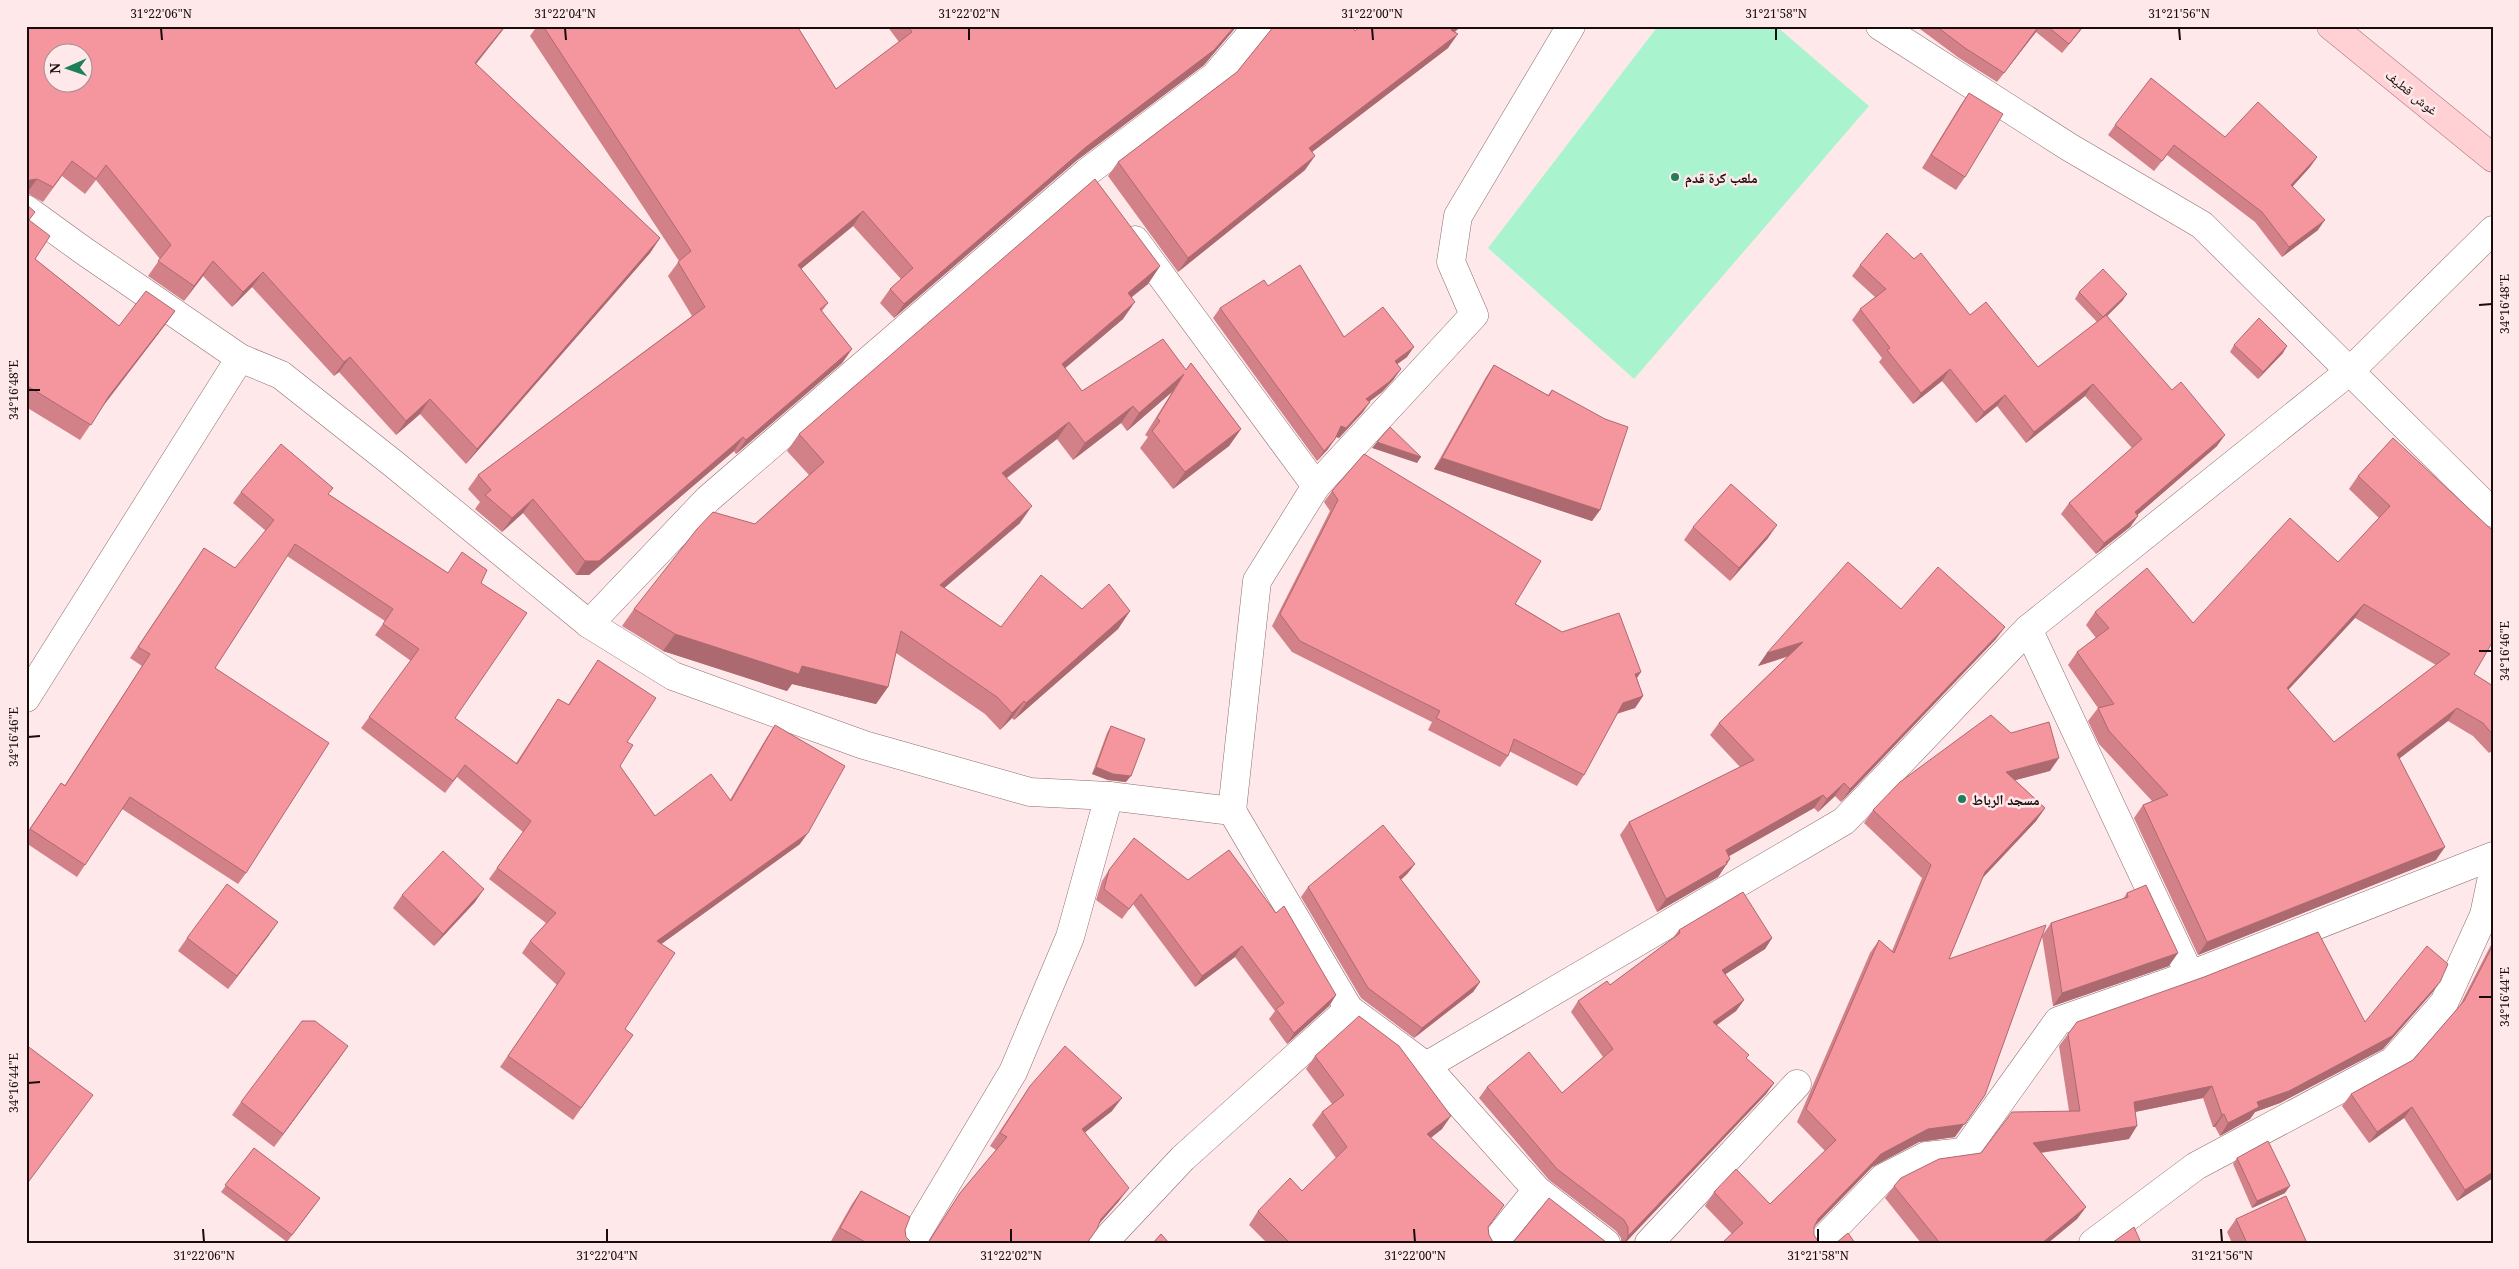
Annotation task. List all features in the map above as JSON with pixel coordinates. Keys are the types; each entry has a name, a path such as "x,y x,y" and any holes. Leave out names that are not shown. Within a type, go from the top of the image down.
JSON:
{"main road":[{"name":"غوش قطيف","path":"2331,26 2493,158"}],"street":[{"path":"589,624 708,499 1086,173 1215,76 1258,26"},
{"path":"1571,26 1458,216 1451,262 1474,316 1316,486 1257,581 1232,811 1349,1009 1426,1066 1537,1190 1606,1243"},
{"path":"1880,26 2068,147 2202,225 2351,370 2493,513"},
{"path":"1086,173 1104,197"},
{"path":"26,209 240,358 281,375 395,465 589,624 673,676 864,745 1030,792 1109,796 1232,811"},
{"path":"1121,221 1316,486"},
{"path":"1426,1066 1844,821 2028,629 2351,370 2493,230"},
{"path":"26,698 240,358"},
{"path":"2028,629 2190,975"},
{"path":"911,1243 1013,1072 1070,937 1109,796"},
{"path":"1820,1243 1883,1178 1926,1156 1964,1152 2058,1021 2190,975 2493,856"},
{"path":"2093,1243 2196,1166 2392,1061 2444,1003 2484,915 2493,872"},
{"path":"1103,1243 1183,1158 1349,1009"},
{"path":"1649,1243 1797,1084"},
{"path":"1494,1243 1537,1190"}],"green space":[{"name":"ملعب كرة قدم","path":"1658,26 1776,26 1869,106 1634,379 1488,248"}],"building":[{"path":"26,26 505,26 475,63 660,238 477,449 430,399 406,421 350,357 344,362 263,272 243,292 213,261 194,286 158,261 171,245 106,165 96,179 72,161 53,187 37,179 26,183"},
{"path":"543,26 797,26 836,89 912,32 908,26 1235,26 1214,50 1086,147 904,304 890,289 913,268 863,211 798,265 828,303 820,309 852,349 746,440 743,437 599,561 585,561 533,499 512,518 485,495 491,490 478,475 705,307 678,262 691,251"},
{"path":"1274,26 1301,26 1303,28 1305,26 1352,26 1355,31 1361,26 1455,26 1451,30 1458,34 1309,148 1315,156 1188,258 1118,162 1237,72"},
{"path":"1936,26 2039,26 2004,73 1965,48"},
{"path":"2047,26 2083,26 2069,44"},
{"path":"2151,78 2225,137 2258,102 2317,157 2291,185 2325,220 2289,247 2262,212 2174,145 2162,161 2115,125"},
{"path":"1969,93 2003,114 1965,177 1931,155"},
{"path":"1095,179 1160,266 1128,293 1135,302 1062,364 1082,391 1163,339 1186,370 1191,363 1241,429 1185,472 1152,431 1160,421 1157,418 1184,374 1139,413 1133,406 1085,443 1069,422 1002,473 1032,506 940,585 1001,627 1041,575 1082,609 1109,584 1130,611 1026,703 1024,701 1012,713 997,697 901,631 888,687 802,666 799,674 675,634 634,609 697,529 713,512 755,524 824,462 799,434"},
{"path":"26,204 35,212 29,220 50,236 35,259 119,326 146,291 175,311 109,396 91,425 29,387 26,391"},
{"path":"1887,233 1914,259 1921,253 1970,315 1986,302 2038,367 2106,315 2172,390 2181,382 2225,435 2135,512 2138,516 2104,543 2069,503 2142,439 2093,384 2034,432 2005,395 1984,412 1950,369 1921,393 1887,350 1890,348 1860,309 1886,289 1860,265"},
{"path":"1300,265 1344,337 1383,307 1414,347 1395,361 1401,369 1389,382 1366,399 1370,402 1346,428 1341,426 1335,439 1324,451 1220,308 1264,280 1268,286"},
{"path":"2103,269 2127,294 2103,317 2079,292"},
{"path":"2259,318 2287,346 2263,372 2234,345"},
{"path":"1494,365 1549,396 1552,390 1605,419 1628,427 1600,510 1442,458"},
{"path":"1390,427 1421,457 1377,442"},
{"path":"2393,438 2493,531 2493,641 2474,674 2493,686 2493,735 2483,723 2457,708 2397,754 2445,847 2207,942 2143,805 2168,795 2109,731 2098,708 2114,704 2077,652 2109,628 2095,612 2147,568 2193,623 2290,518 2338,562 2390,506 2358,476","holes":["2364,604 2450,654 2334,742 2287,688"]},
{"path":"281,444 333,488 328,494 448,573 462,552 487,570 481,583 527,613 455,718 517,764 558,699 569,705 598,660 656,698 627,742 633,745 620,766 655,816 711,774 731,801 775,725 845,766 808,833 657,941 675,953 625,1029 633,1035 581,1108 508,1056 565,973 530,941 556,913 497,868 531,821 465,765 453,781 369,717 419,649 383,624 393,609 295,544 215,668 329,743 246,873 130,797 85,865 30,829 61,783 65,786 150,654 138,647 204,548 235,568 274,520 241,492"},
{"path":"1364,454 1541,561 1515,604 1562,632 1619,613 1641,672 1635,674 1643,696 1623,703 1584,775 1514,739 1508,756 1436,718 1440,711 1300,641 1280,614 1338,500 1332,491"},
{"path":"1731,484 1777,525 1739,568 1693,527"},
{"path":"1848,562 1901,609 1938,567 2005,627 1850,789 1844,783 1827,799 1823,795 1726,850 1730,859 1726,862 1727,864 1666,899 1629,822 1754,760 1719,723 1803,642 1767,653"},
{"path":"1991,715 2011,733 2049,722 2059,758 2006,772 2045,808 1985,872 1949,959 2046,925 1985,1095 1965,1124 1928,1129 1881,1154 1818,1219 1814,1227 1814,1235 1822,1243 1722,1243 1743,1223 1714,1192 1736,1169 1770,1204 1836,1140 1806,1109 1879,940 1894,953 1931,865 1873,810 1900,782"},
{"path":"1111,726 1145,739 1131,776 1113,774 1096,767"},
{"path":"1383,825 1415,864 1399,877 1480,982 1422,1028 1368,988 1308,887"},
{"path":"1134,838 1188,880 1229,850 1276,913 1284,906 1336,995 1294,1033 1276,1009 1284,1003 1242,946 1202,976 1141,894 1129,909 1104,889 1109,870"},
{"path":"443,851 484,889 443,934 402,895"},
{"path":"227,884 278,922 237,976 187,938"},
{"path":"2146,885 2178,953 2062,993 2051,923 2128,897 2127,893"},
{"path":"1743,892 1772,938 1722,970 1744,1000 1713,1022 1749,1055 1746,1058 1774,1083 1628,1236 1628,1227 1624,1220 1557,1169 1487,1087 1529,1052 1562,1093 1613,1049 1578,1001 1607,981 1610,985 1680,933 1679,930"},
{"path":"2318,932 2365,1022 2427,946 2448,964 2440,982 2392,1036 2289,1091 2257,1102 2259,1107 2228,1123 2224,1114 2222,1115 2212,1086 2134,1102 2137,1126 2033,1143 2086,1207 2042,1243 1940,1243 1894,1186 1901,1178 1939,1159 1981,1153 2012,1112 2080,1111 2068,1034 2077,1022 2204,977"},
{"path":"2493,945 2493,1172 2465,1190 2412,1107 2377,1132 2351,1094 2413,1060 2464,1001"},
{"path":"1359,1016 1399,1046 1451,1116 1427,1134 1504,1205 1488,1227 1489,1235 1493,1242 1496,1243 1290,1243 1258,1211 1290,1178 1302,1191 1347,1147 1322,1112 1344,1095 1315,1056"},
{"path":"302,1021 315,1021 348,1046 283,1134 241,1102"},
{"path":"26,1045 93,1095 26,1185"},
{"path":"1065,1046 1122,1098 1082,1129 1129,1188 1101,1219 1097,1229 1087,1243 928,1243 960,1193 1007,1137 1000,1133 1030,1086"},
{"path":"2268,1141 2290,1186 2257,1201 2237,1158"},
{"path":"254,1148 320,1198 292,1235 225,1185"},
{"path":"861,1191 910,1217 905,1230 906,1237 912,1243 867,1243 840,1228"},
{"path":"2286,1196 2307,1243 2247,1243 2236,1219"},
{"path":"1549,1198 1606,1242 1609,1243 1511,1243"},
{"path":"2134,1227 2141,1243 2112,1243"},
{"path":"1848,1233 1855,1243 1836,1243"},
{"path":"1161,1234 1169,1243 1153,1243"}],"place":[{"name":"ملعب كرة قدم","path":"1675,177"},
{"name":"مسجد الرباط","path":"1962,799"}]}
